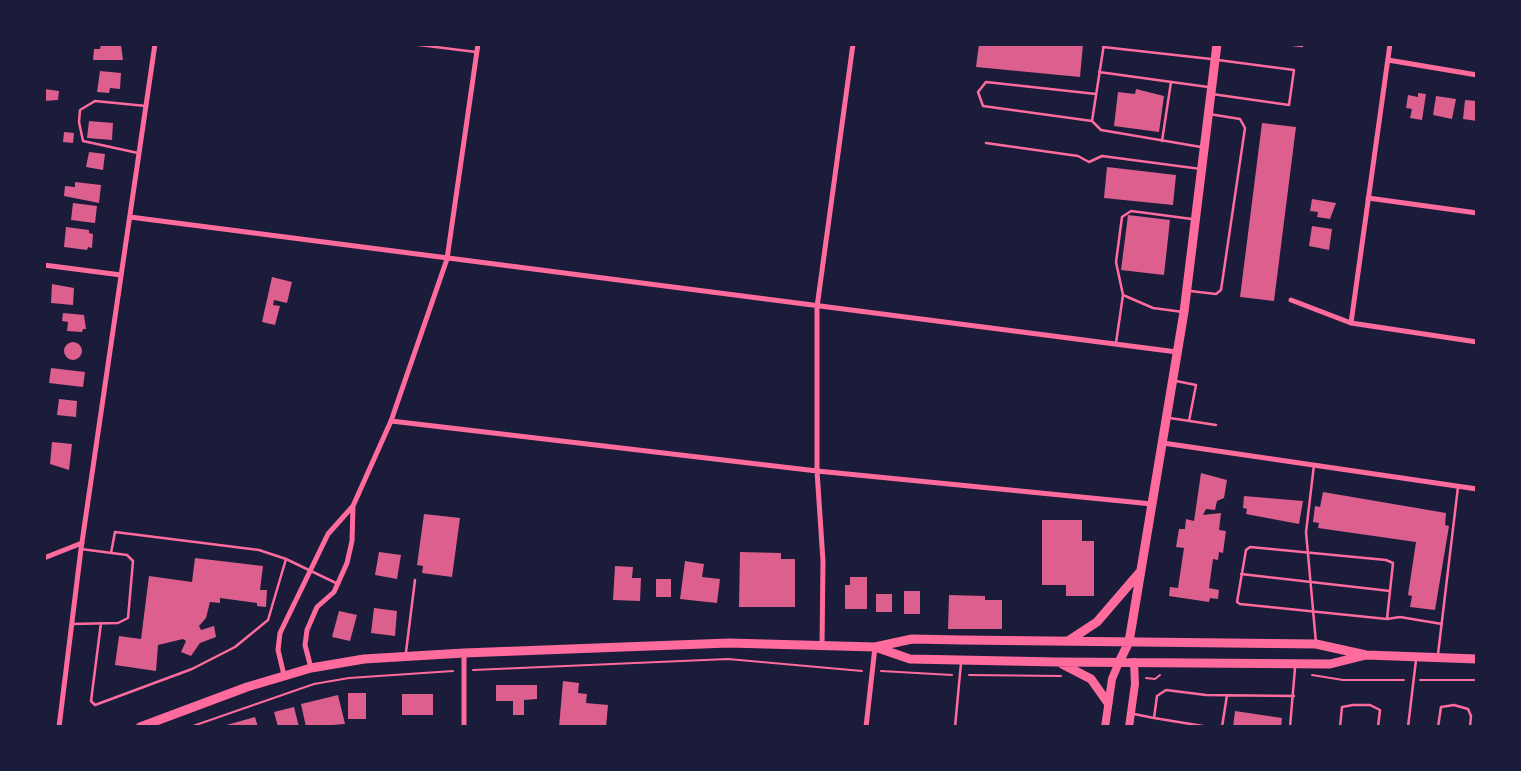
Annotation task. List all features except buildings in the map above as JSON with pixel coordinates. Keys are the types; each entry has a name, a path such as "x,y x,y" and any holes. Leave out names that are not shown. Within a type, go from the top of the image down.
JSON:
{"main road":[{"path":"1105,727 1108,703 1119,662 1129,642 1163,443 1187,291 1217,44"},
{"path":"1068,641 1106,614 1142,570"},
{"path":"140,727 284,675 311,668 407,656 464,653 717,643 876,647 912,639 1316,644 1366,655 1477,659"},
{"path":"1129,642 1134,662 1135,684 1129,727"},
{"path":"876,647 910,659 1057,662 1340,663 1366,655"},
{"path":"1057,662 1091,679 1108,703"}],"street":[{"path":"60,727 81,546 155,44"},
{"path":"284,675 278,650 280,632 328,534 353,506 391,421 447,259 478,44"},
{"path":"822,646 823,561 817,471 817,307 853,44"},
{"path":"1351,323 1390,44"},
{"path":"1388,60 1477,75"},
{"path":"1368,198 1477,213"},
{"path":"130,217 1177,352"},
{"path":"44,265 121,275"},
{"path":"1291,300 1351,323 1477,342"},
{"path":"391,421 817,471 1152,504"},
{"path":"1163,443 1477,489"},
{"path":"311,668 305,645 307,630 317,607 338,584 352,541 353,506"},
{"path":"44,558 81,546"},
{"path":"866,727 876,647"},
{"path":"464,653 464,727"}],"lane":[{"path":"411,44 476,52"},
{"path":"1285,44 1302,44"},
{"path":"1092,121 1099,72 1104,45 1294,70 1289,106 1171,82 1099,72"},
{"path":"1096,94 986,82 978,92 983,106 1092,121 1101,130 1204,148"},
{"path":"1161,141 1171,82"},
{"path":"139,153 83,141 79,122 80,110 95,100 146,106"},
{"path":"1187,291 1216,294 1221,290 1245,128 1240,119 1209,114"},
{"path":"986,143 1078,156 1089,163 1102,156 1202,169"},
{"path":"1116,345 1123,295 1116,262 1122,217 1131,211 1195,220"},
{"path":"1123,295 1153,308 1184,312"},
{"path":"1172,380 1196,385 1189,421"},
{"path":"1167,417 1216,425"},
{"path":"1314,465 1306,532 1316,644"},
{"path":"1438,657 1458,486"},
{"path":"111,553 115,532 259,550 286,559 338,584"},
{"path":"71,624 125,622 128,618 133,561 127,555 81,546"},
{"path":"1387,619 1393,563 1307,552 1250,547 1246,550 1237,602 1240,604 1387,619 1400,617 1442,624"},
{"path":"101,623 91,701 95,705 192,669 235,647 268,620 286,559"},
{"path":"1241,574 1390,590"},
{"path":"407,656 406,640 415,580"},
{"path":"1408,727 1416,656"},
{"path":"955,727 962,659"},
{"path":"1290,727 1295,664"},
{"path":"1154,718 1157,696 1166,690 1227,695 1294,696"},
{"path":"1222,727 1227,695"},
{"path":"1340,727 1342,707 1370,705 1380,710 1378,727"},
{"path":"1438,727 1441,707 1454,705 1468,709 1471,716 1470,727"},
{"path":"1131,713 1209,727"}],"path":[{"path":"475,670 728,659 860,671"},
{"path":"190,727 314,684 349,678 450,671"},
{"path":"883,671 1067,677"},
{"path":"1152,678 1164,673"},
{"path":"1295,675 1343,680 1477,680"}]}
